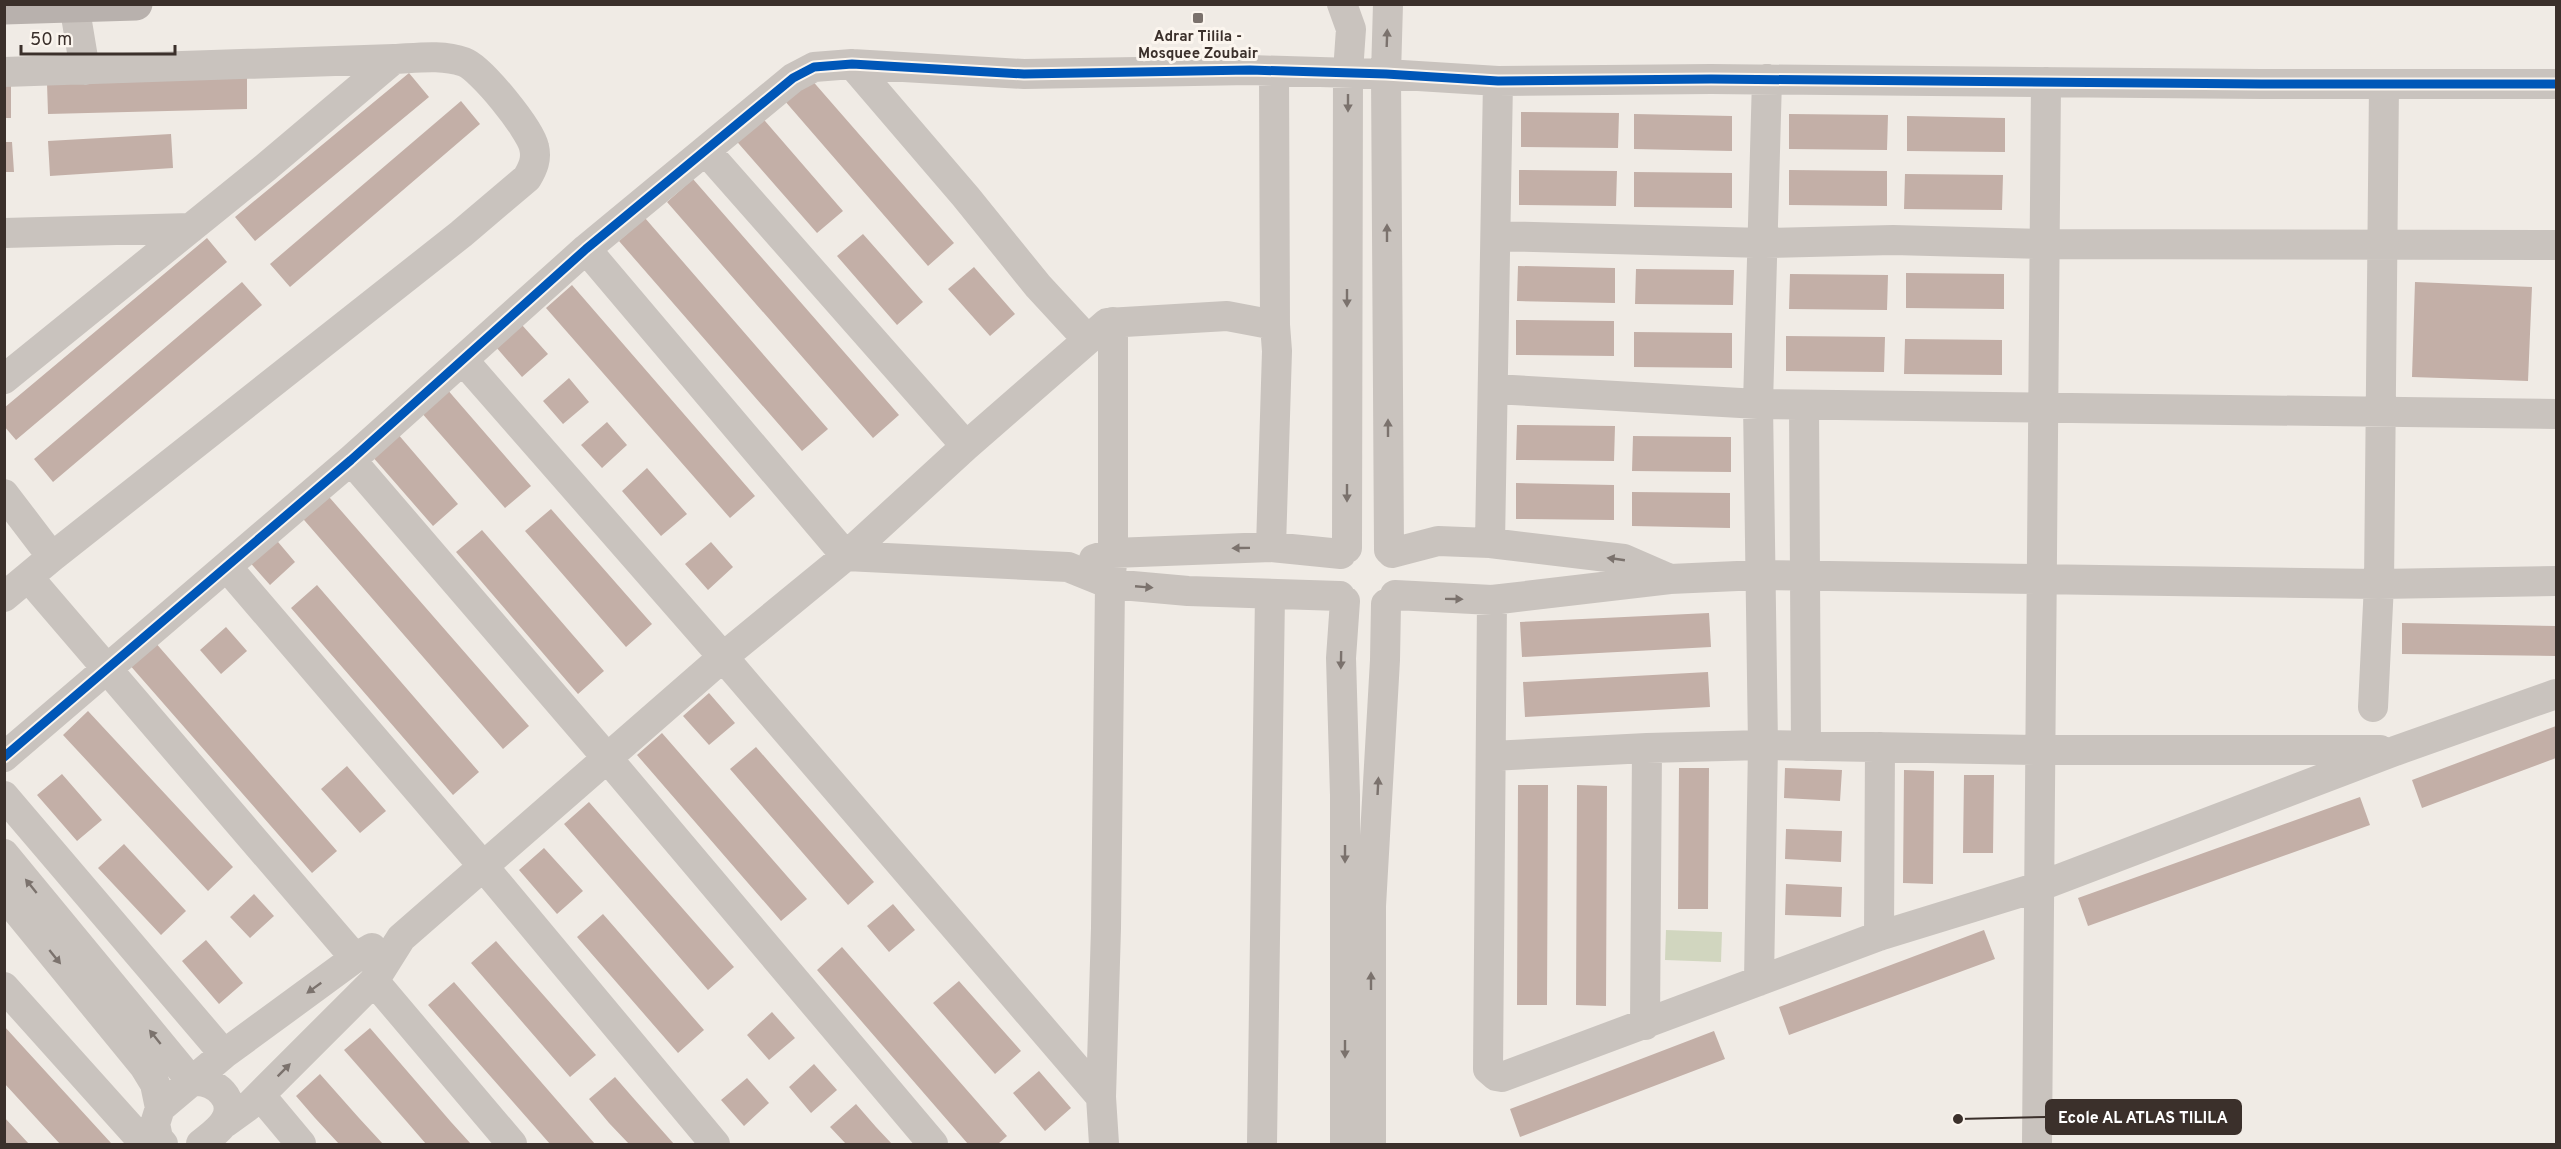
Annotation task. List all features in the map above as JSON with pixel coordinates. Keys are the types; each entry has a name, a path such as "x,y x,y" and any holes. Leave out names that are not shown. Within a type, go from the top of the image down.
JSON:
{"main road":[{"path":"4,8 136,4"}],"street":[{"path":"1342,4 1351,29 1348,72 1344,551 1334,570 1333,579 1343,599 1354,607 1365,610 1376,609 1390,600 1492,600 1670,579 1760,575 2379,584 2556,582"},
{"path":"1371,1144 1371,906 1390,600 1401,577 1399,564 1391,551 1386,74 1388,4"},
{"path":"74,6 85,70"},
{"path":"4,379 265,168 394,58"},
{"path":"4,72 444,58 465,62 473,67 532,139 536,154 532,170 516,188 461,234 4,597"},
{"path":"852,64 966,197 1038,286 1087,339"},
{"path":"4,757 351,460 586,249 805,70 852,64 1024,74 1274,70 1498,81 1767,79 2384,85 2556,84"},
{"path":"1271,547 1277,351 1274,70"},
{"path":"1759,981 1763,745 1758,405 1767,79"},
{"path":"1490,543 1498,81"},
{"path":"2037,1144 2046,82"},
{"path":"2373,707 2379,584 2384,85"},
{"path":"706,151 966,446"},
{"path":"4,232 191,228"},
{"path":"1496,236 1764,243 1893,240 2043,244 2556,245"},
{"path":"586,249 846,556 1068,567 1110,584 1343,599"},
{"path":"221,1134 374,981 400,938 723,657 846,556 966,446 1107,323 1227,316 1275,325"},
{"path":"1104,1144 1101,1097 1106,928 1110,584 1113,553 1113,322"},
{"path":"463,360 723,657 1101,1097"},
{"path":"1494,389 1758,405 2381,410 2556,414"},
{"path":"1804,405 1806,746"},
{"path":"351,460 608,759 933,1144"},
{"path":"4,494 52,557"},
{"path":"1068,567 1113,553 1271,547 1344,551 1369,542 1391,551 1438,541 1490,543 1624,560 1670,579"},
{"path":"226,567 483,866 715,1144"},
{"path":"29,578 355,958"},
{"path":"1262,1144 1270,595"},
{"path":"1343,599 1341,658 1345,795 1345,1144"},
{"path":"1492,600 1488,1068 1491,1074 1502,1077 1879,936 2038,887 2395,751 2556,694"},
{"path":"1491,756 1763,745 2039,750 2395,751"},
{"path":"1879,936 1880,747"},
{"path":"1646,1024 1647,748"},
{"path":"4,796 224,1054"},
{"path":"4,854 194,1082"},
{"path":"4,895 144,1066 155,1084 160,1108 155,1124 162,1144"},
{"path":"160,1108 194,1082 224,1054 355,958 369,949 400,938"},
{"path":"374,981 512,1144"},
{"path":"4,987 145,1144"},
{"path":"194,1082 209,1082 222,1091 228,1106 221,1134"},
{"path":"260,1095 302,1144"}],"green space":[{"path":"1666,930 1722,932 1721,962 1665,960"}],"building":[{"path":"409,73 429,97 255,241 235,217"},
{"path":"247,78 247,109 48,114 47,83"},
{"path":"810,78 954,243 928,266 784,100"},
{"path":"4,85 11,85 11,118 4,118"},
{"path":"461,101 480,124 290,287 270,264"},
{"path":"1521,112 1619,113 1618,148 1521,147"},
{"path":"758,113 843,211 817,233 732,136"},
{"path":"1634,114 1732,116 1732,151 1634,149"},
{"path":"1789,114 1888,115 1887,150 1789,149"},
{"path":"1907,116 2005,118 2005,152 1907,151"},
{"path":"171,134 173,168 50,176 48,141"},
{"path":"4,142 12,142 14,172 4,172"},
{"path":"1519,170 1617,171 1616,206 1519,205"},
{"path":"1789,170 1887,171 1887,206 1789,205"},
{"path":"1634,172 1732,173 1732,208 1634,207"},
{"path":"1905,174 2003,175 2002,210 1904,209"},
{"path":"693,179 899,415 873,438 667,202"},
{"path":"645,218 828,429 802,451 619,241"},
{"path":"863,234 923,302 897,325 837,256"},
{"path":"207,238 227,262 16,440 4,426 4,408"},
{"path":"1518,266 1615,268 1615,303 1517,301"},
{"path":"974,267 1015,314 990,336 948,289"},
{"path":"1636,269 1734,270 1733,305 1635,304"},
{"path":"1906,273 2004,274 2004,309 1906,308"},
{"path":"1790,274 1888,275 1887,310 1789,309"},
{"path":"242,282 262,305 53,482 34,459"},
{"path":"2415,282 2532,287 2528,381 2412,377"},
{"path":"572,285 755,496 730,518 546,308"},
{"path":"1516,320 1614,321 1614,356 1516,355"},
{"path":"522,325 548,354 522,377 496,347"},
{"path":"1634,332 1732,333 1732,368 1634,367"},
{"path":"1786,336 1885,337 1884,372 1786,371"},
{"path":"1905,339 2002,340 2002,375 1904,374"},
{"path":"569,378 589,402 563,424 543,401"},
{"path":"446,388 531,486 505,508 420,411"},
{"path":"607,422 627,445 602,468 581,445"},
{"path":"1517,425 1615,426 1614,461 1516,460"},
{"path":"397,433 458,504 433,526 371,455"},
{"path":"1633,436 1731,437 1731,472 1632,471"},
{"path":"647,468 687,514 661,536 622,491"},
{"path":"1516,483 1614,485 1614,520 1516,519"},
{"path":"323,490 529,726 503,749 298,513"},
{"path":"1632,492 1730,493 1730,528 1632,526"},
{"path":"551,509 652,624 626,647 525,531"},
{"path":"482,530 604,671 578,694 456,552"},
{"path":"273,536 295,562 270,585 247,559"},
{"path":"711,542 733,567 708,590 685,564"},
{"path":"317,585 479,772 453,795 291,608"},
{"path":"1709,613 1711,647 1522,657 1520,622"},
{"path":"2402,623 2556,626 2556,656 2402,654"},
{"path":"226,627 247,651 221,674 200,650"},
{"path":"154,641 337,851 312,873 128,663"},
{"path":"1708,672 1710,707 1525,717 1523,682"},
{"path":"709,693 735,723 709,745 683,716"},
{"path":"88,711 233,867 208,891 63,735"},
{"path":"2556,726 2556,758 2422,808 2412,780"},
{"path":"662,733 807,899 781,921 637,755"},
{"path":"756,747 874,882 848,905 730,769"},
{"path":"347,766 386,811 360,833 321,789"},
{"path":"1679,768 1709,768 1708,909 1678,909"},
{"path":"1785,768 1842,770 1840,801 1784,798"},
{"path":"1904,770 1934,771 1933,884 1903,883"},
{"path":"62,774 102,820 77,841 37,795"},
{"path":"1964,775 1994,775 1993,853 1963,853"},
{"path":"1518,785 1548,785 1547,1005 1517,1005"},
{"path":"1577,785 1607,786 1606,1006 1576,1005"},
{"path":"2360,797 2370,825 2088,926 2078,898"},
{"path":"589,802 734,967 708,990 564,824"},
{"path":"1786,829 1842,831 1841,862 1785,859"},
{"path":"124,844 186,911 161,935 98,868"},
{"path":"544,848 583,891 557,914 519,870"},
{"path":"1786,884 1842,887 1841,917 1785,915"},
{"path":"254,894 274,916 250,938 230,917"},
{"path":"893,904 915,930 889,952 867,926"},
{"path":"603,914 704,1030 678,1053 577,937"},
{"path":"1984,930 1995,959 1789,1035 1779,1007"},
{"path":"206,940 243,983 219,1004 182,961"},
{"path":"496,941 596,1055 570,1077 471,963"},
{"path":"842,947 1007,1136 998,1144 968,1144 817,970"},
{"path":"959,981 1021,1051 995,1074 933,1003"},
{"path":"454,982 595,1144 550,1144 428,1005"},
{"path":"772,1012 795,1038 769,1060 747,1035"},
{"path":"4,1026 110,1144 60,1144 4,1083"},
{"path":"370,1028 471,1144 426,1144 344,1050"},
{"path":"1714,1031 1725,1059 1520,1137 1510,1109"},
{"path":"814,1064 837,1090 811,1113 789,1087"},
{"path":"1039,1071 1071,1108 1045,1131 1013,1093"},
{"path":"320,1074 383,1144 339,1144 315,1118 296,1096"},
{"path":"615,1077 674,1144 629,1144 609,1123 589,1099"},
{"path":"747,1078 769,1103 744,1126 721,1100"},
{"path":"856,1104 892,1144 846,1144 830,1127"},
{"path":"4,1117 29,1144 4,1144"}],"cycle path":[{"path":"4,757 351,460 586,249 793,78 814,67 852,64 1024,74 1250,70 1386,74 1498,81 1711,79 2556,84"}],"place":[{"name":"Adrar Tilila - Mosquee Zoubair","path":"1198,18"},
{"name":"Ecole AL ATLAS TILILA","path":"1958,1119"}]}
